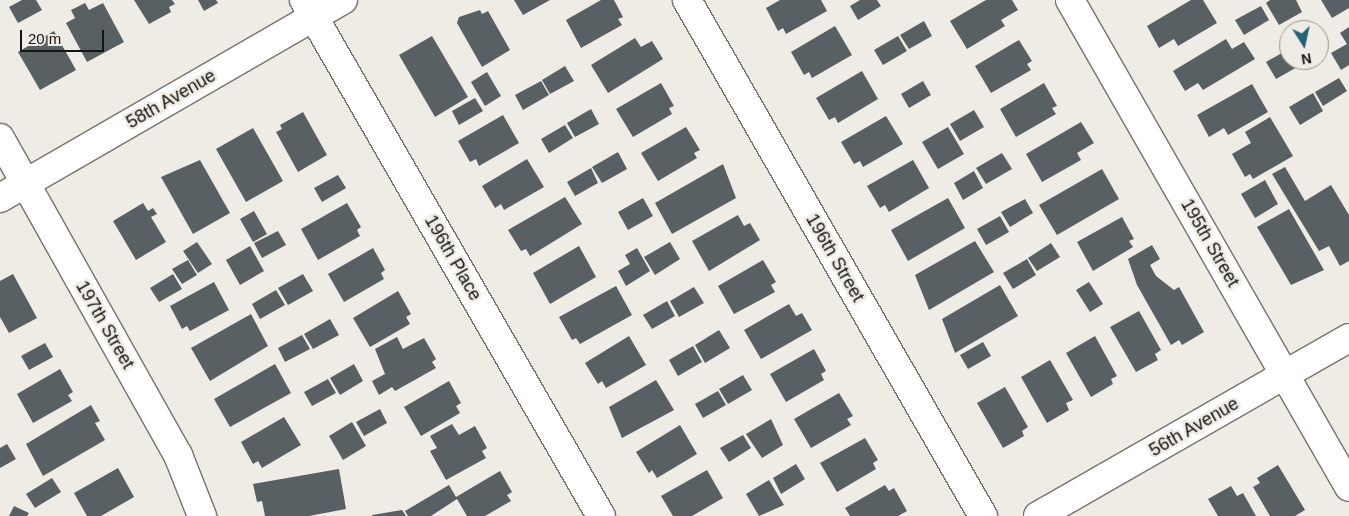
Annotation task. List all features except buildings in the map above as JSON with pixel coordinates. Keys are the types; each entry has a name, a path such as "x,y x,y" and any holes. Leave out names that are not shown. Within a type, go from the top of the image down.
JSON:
{"street":[{"name":"58th Avenue","path":"0,198 309,8 343,0"},
{"name":"196th Street","path":"687,0 983,516"},
{"name":"195th Street","path":"1070,0 1349,486"},
{"name":"196th Place","path":"309,8 601,516"},
{"name":"197th Street","path":"0,138 178,455 202,516"},
{"name":"56th Avenue","path":"1038,516 1349,338"}]}
